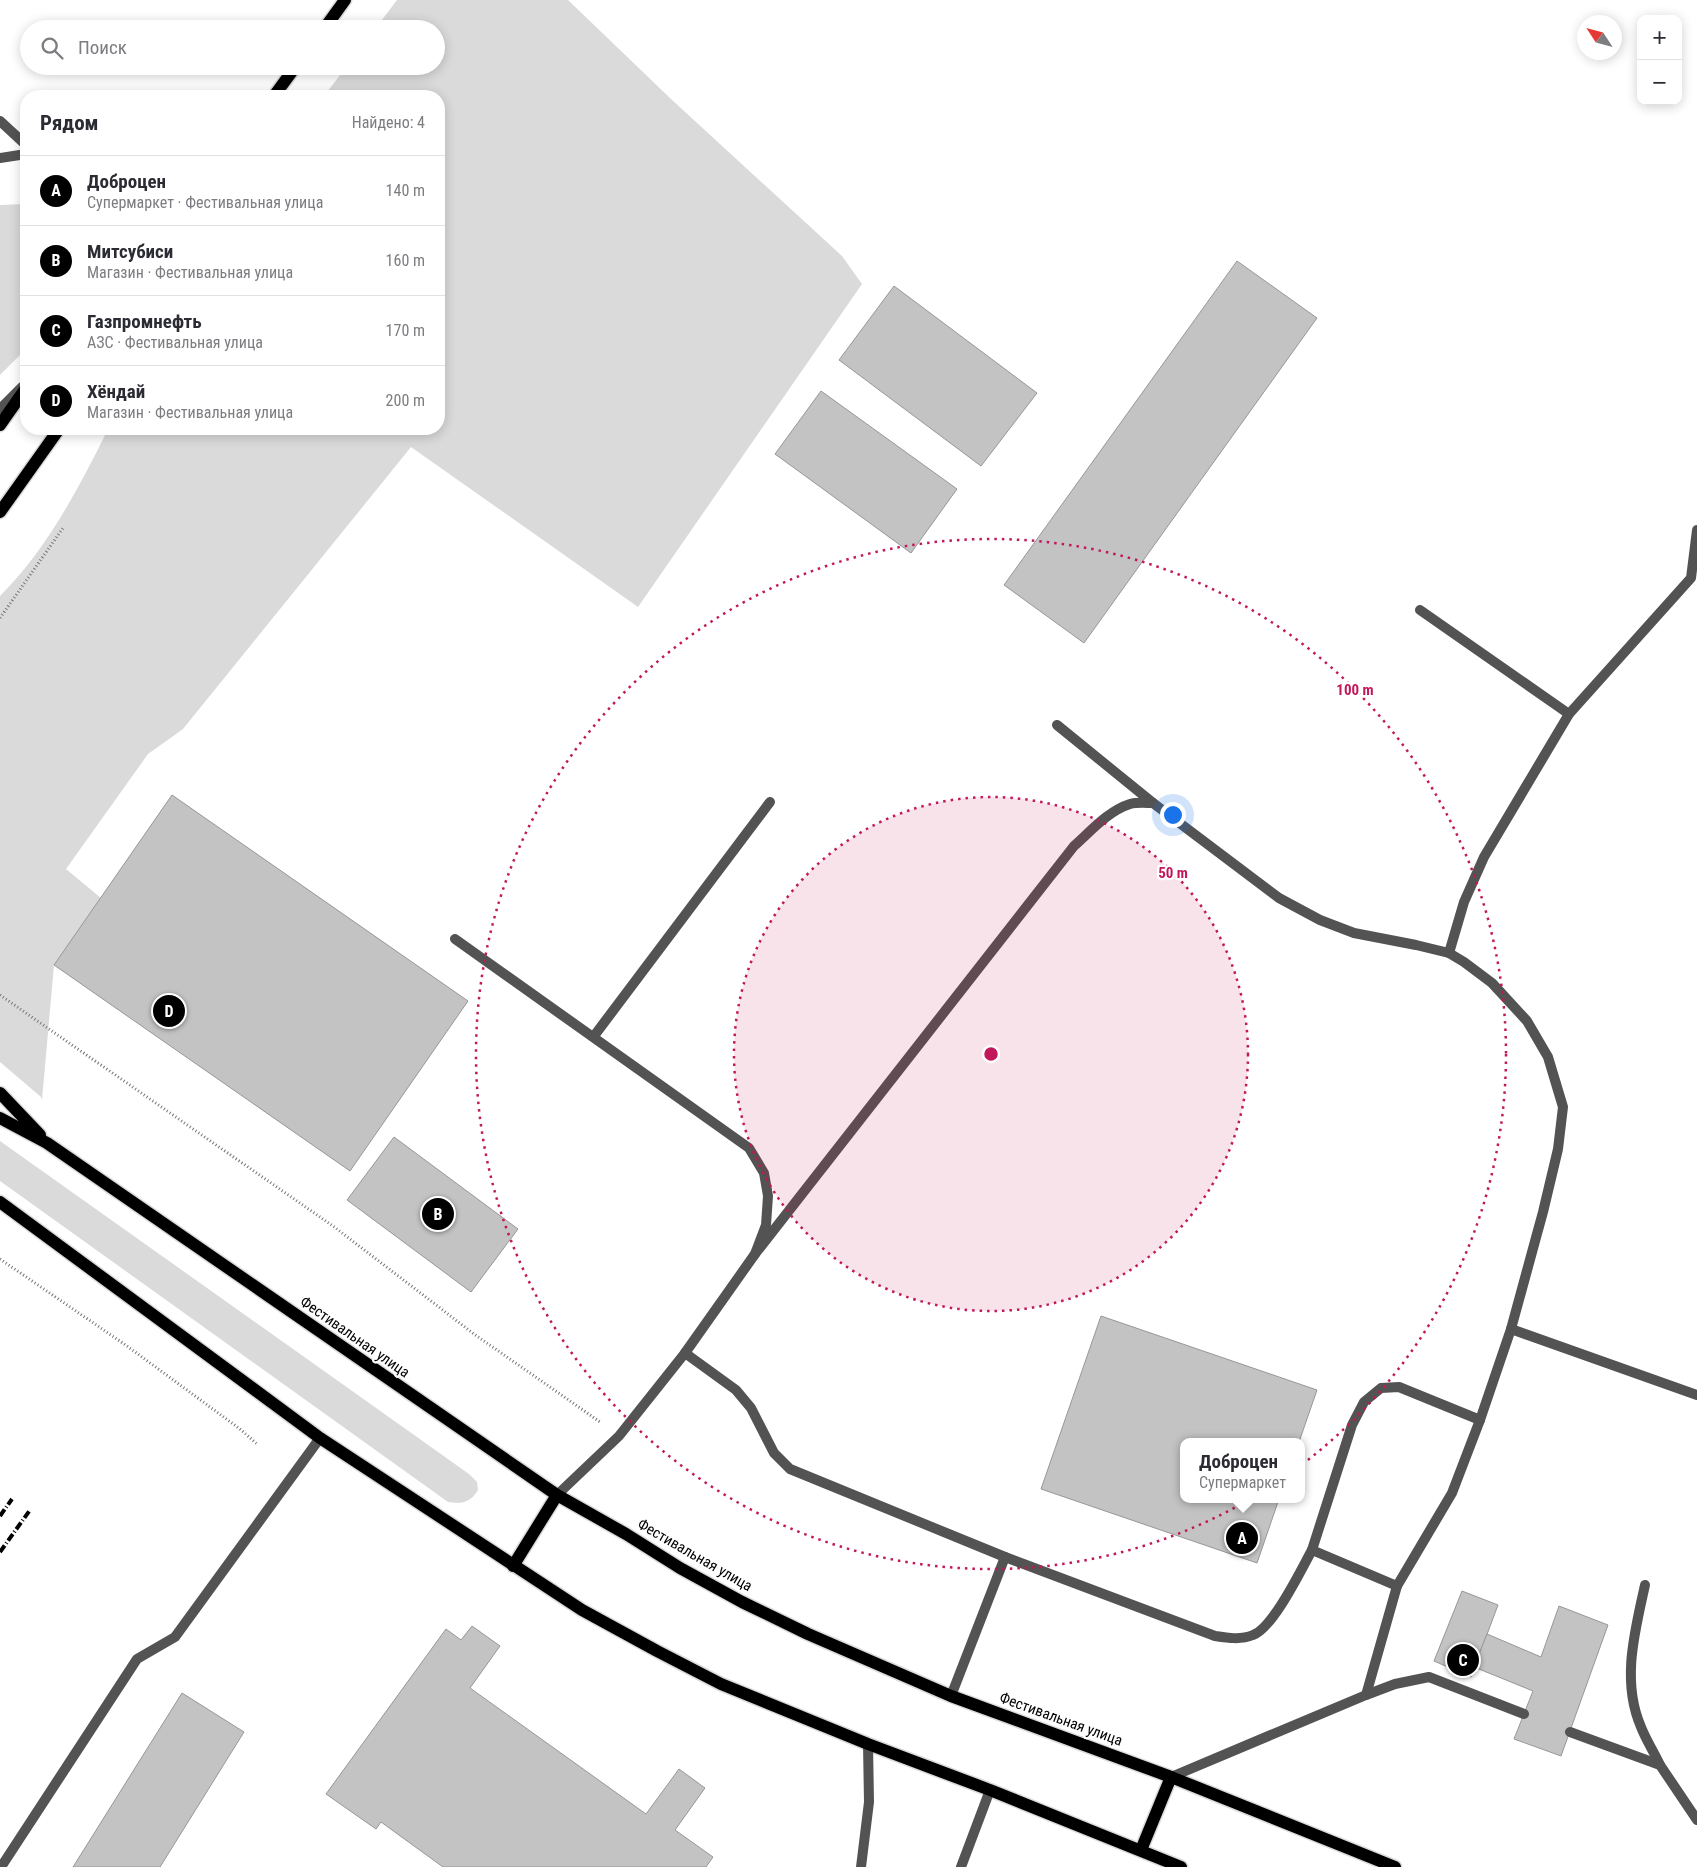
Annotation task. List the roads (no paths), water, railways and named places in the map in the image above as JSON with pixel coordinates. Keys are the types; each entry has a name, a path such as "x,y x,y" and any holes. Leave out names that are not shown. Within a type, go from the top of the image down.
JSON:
{"main road":[{"path":"331,20 345,0"},
{"path":"278,90 289,75"},
{"path":"0,425 20,397"},
{"path":"0,512 55,435"},
{"path":"0,1093 47,1142"},
{"path":"0,1118 47,1142"},
{"name":"Фестивальная улица","path":"47,1142 557,1495 626,1534 680,1568 742,1602 808,1634 951,1696 1171,1777 1395,1867"},
{"path":"0,1202 320,1438 582,1610 713,1680 868,1744 990,1790 1181,1867"},
{"path":"0,1210 31,1225"},
{"path":"513,1566 557,1495"},
{"path":"1140,1850 1171,1777"}],"lane":[{"path":"0,120 20,138"},
{"path":"0,158 20,155"},
{"path":"0,409 20,389"},
{"path":"1449,954 1464,902 1484,857 1569,714 1691,578 1697,530"},
{"path":"1420,610 1569,714"},
{"path":"1058,725 1154,803 1279,898 1320,920 1354,933 1416,945 1449,954 1464,962 1492,983 1527,1021 1548,1056 1562,1107 1556,1158 1511,1329 1480,1420 1452,1493 1397,1586 1366,1695"},
{"path":"594,1036 770,802"},
{"path":"557,1495 619,1436 685,1352 755,1254 1074,846 1116,810 1132,804 1154,803"},
{"path":"455,939 749,1148 764,1172 768,1196 766,1225 755,1254"},
{"path":"1511,1329 1697,1395"},
{"path":"685,1352 736,1390 751,1408 774,1453 790,1469 1005,1557 1215,1636 1237,1638 1255,1635 1270,1620 1283,1602 1312,1550 1352,1425 1364,1402 1381,1388 1400,1387 1480,1420"},
{"path":"1,1867 137,1659 175,1638 320,1438"},
{"path":"1312,1550 1397,1586"},
{"path":"951,1696 1005,1557"},
{"path":"1645,1585 1630,1665 1632,1693 1640,1725 1660,1765 1697,1820"},
{"path":"1171,1777 1366,1695 1395,1684 1429,1677 1524,1714"},
{"path":"1570,1732 1660,1765"},
{"path":"861,1867 869,1802 868,1744"},
{"path":"962,1867 990,1790"}],"railway":[{"path":"0,1516 12,1499"},
{"path":"0,1552 30,1510"}],"place":[{"name":"Хёндай","path":"169,1011"},
{"name":"Митсубиси","path":"438,1214"},
{"name":"Доброцен","path":"1242,1538"},
{"name":"Газпромнефть","path":"1463,1660"}]}
